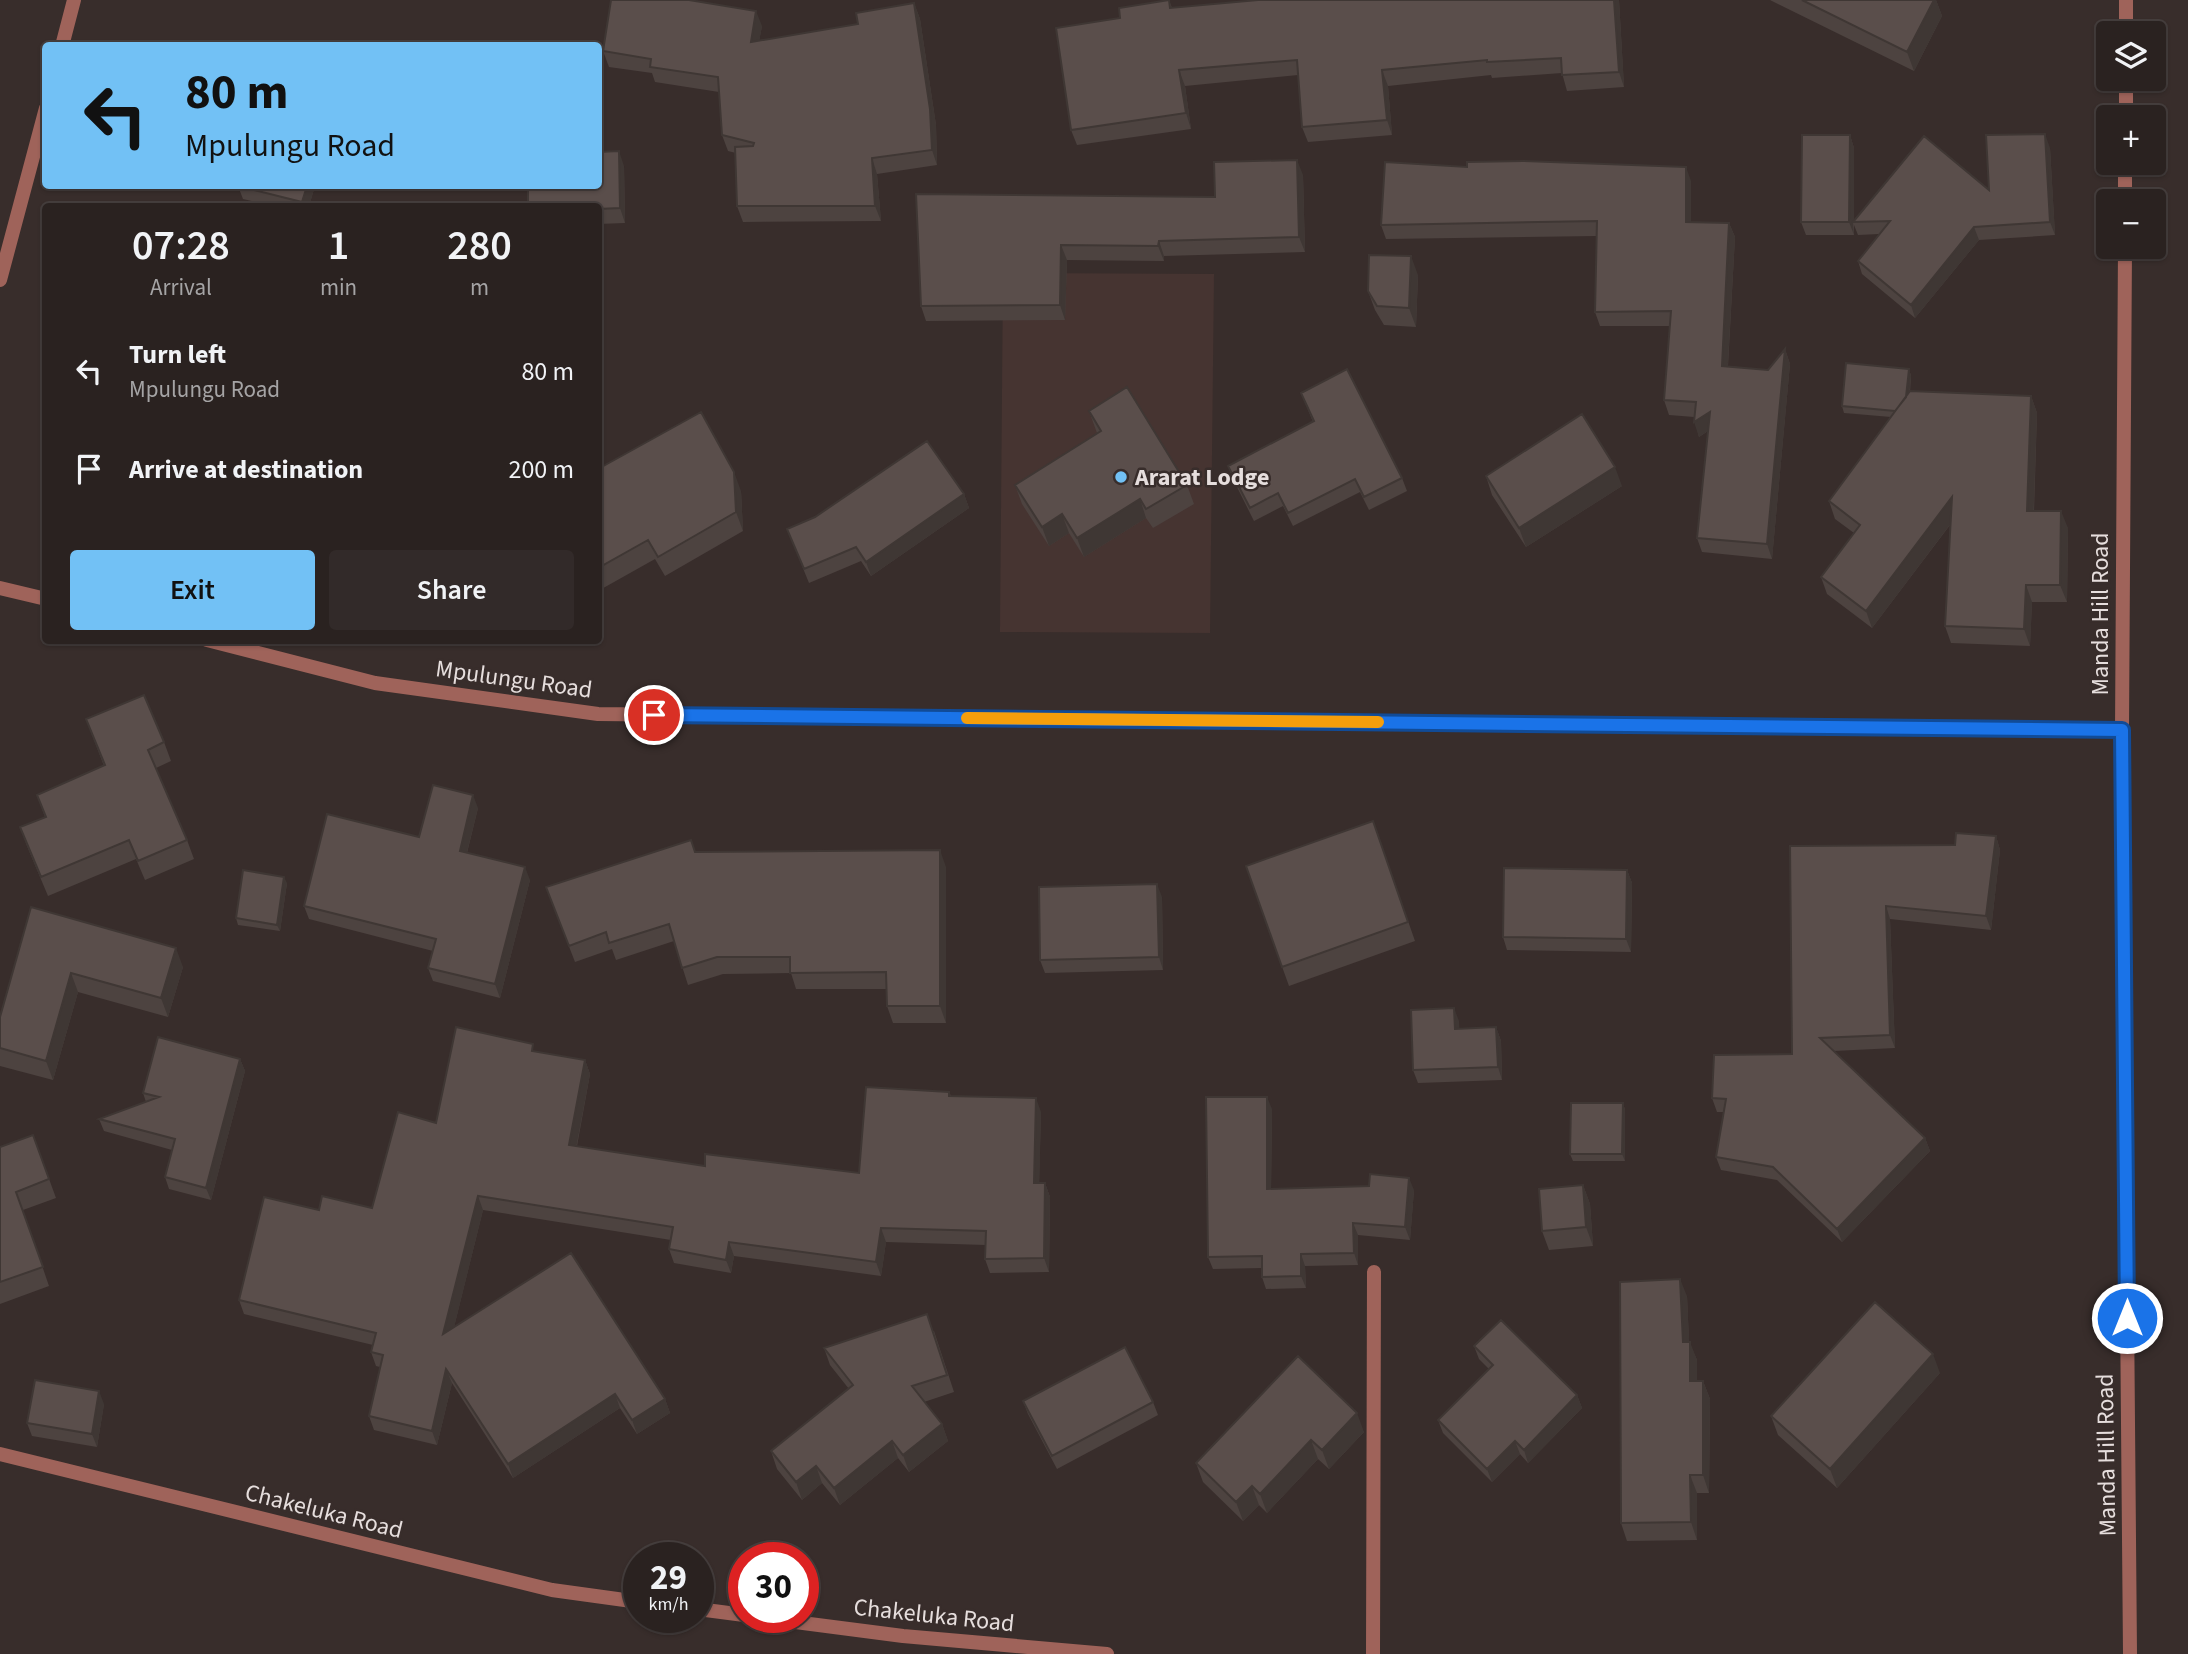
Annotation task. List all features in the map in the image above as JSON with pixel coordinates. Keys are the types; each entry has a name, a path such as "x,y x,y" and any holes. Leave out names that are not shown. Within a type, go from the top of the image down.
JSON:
{"street":[{"path":"63,42 74,0"},
{"path":"2126,0 2126,21"},
{"path":"0,281 42,123"},
{"name":"Manda Hill Road","path":"2125,259 2122,730 2130,1654"},
{"path":"0,588 42,598"},
{"name":"Mpulungu Road","path":"223,644 375,683 598,714 2122,730"},
{"path":"1373,1654 1374,1272"},
{"name":"Chakeluka Road","path":"0,1454 552,1590 623,1600"},
{"name":"Chakeluka Road","path":"819,1625 903,1636 1107,1654"}],"shaded area":[{"name":"Ararat Lodge","path":"1003,273 1214,274 1210,633 1000,632"}],"building":[{"path":"611,0 689,0 756,11 751,42 858,24 856,13 914,3 930,109 932,150 872,158 875,206 737,206 735,147 753,146 754,143 722,135 718,77 650,67 651,59 603,51"},
{"path":"1169,0 1170,8 1258,0 1614,0 1619,72 1562,75 1561,58 1487,60 1382,70 1387,120 1302,127 1297,60 1179,70 1186,113 1071,130 1056,28 1120,18 1119,8"},
{"path":"1802,0 1934,0 1907,52"},
{"path":"2045,134 2050,222 1974,227 1911,305 1858,261 1890,221 1853,222 1924,136 1989,190 1986,135"},
{"path":"1802,135 1850,135 1849,222 1801,222"},
{"path":"619,151 620,208 602,209 602,203 528,203 528,189 602,189 602,152"},
{"path":"1297,160 1299,237 1159,241 1158,246 1061,245 1060,305 921,306 916,194 1215,197 1214,162"},
{"path":"1523,161 1686,167 1686,222 1729,223 1722,366 1768,370 1785,349 1767,544 1697,538 1710,412 1694,422 1696,402 1664,400 1671,311 1595,312 1597,221 1381,225 1385,162 1467,167 1467,162"},
{"path":"250,189 306,189 302,202"},
{"path":"1369,255 1411,256 1409,308 1377,306 1368,291"},
{"path":"1846,363 1909,369 1906,397 1895,411 1842,406"},
{"path":"1347,369 1402,478 1364,497 1355,479 1288,513 1278,493 1250,508 1228,466 1314,421 1301,393"},
{"name":"Ararat Lodge","path":"1127,387 1187,485 1146,509 1140,499 1077,538 1062,514 1042,527 1015,485 1101,431 1089,411"},
{"path":"1910,391 2031,396 2027,511 2061,511 2060,585 2026,585 2024,629 1945,626 1952,497 1866,611 1821,577 1860,525 1829,501"},
{"path":"701,412 734,472 736,512 658,557 648,540 602,566 602,467"},
{"path":"1582,414 1615,467 1519,528 1486,476"},
{"path":"927,441 964,494 866,562 856,547 804,569 787,529 815,517"},
{"path":"144,695 164,742 148,750 187,840 138,861 129,840 41,877 20,827 46,817 37,795 105,765 86,719"},
{"path":"433,785 473,795 460,851 525,867 495,984 428,968 436,939 304,906 327,814 419,837"},
{"path":"1373,821 1408,922 1282,967 1246,866"},
{"path":"1956,833 1996,836 1986,916 1886,906 1890,1035 1820,1038 1925,1138 1837,1229 1773,1167 1716,1157 1726,1099 1712,1098 1714,1055 1792,1054 1790,846 1955,845"},
{"path":"691,840 695,852 940,850 940,1006 887,1006 886,972 790,973 790,957 717,957 682,968 669,924 609,943 606,932 569,946 546,887"},
{"path":"1504,868 1627,870 1626,939 1503,937"},
{"path":"243,870 284,877 277,925 236,918"},
{"path":"1157,884 1159,957 1040,960 1039,887"},
{"path":"31,907 176,948 161,998 71,973 46,1061 0,1048 0,1017"},
{"path":"1454,1008 1455,1029 1496,1027 1498,1067 1413,1070 1411,1010"},
{"path":"456,1027 533,1044 532,1051 585,1060 569,1145 705,1166 705,1154 859,1173 866,1087 949,1092 949,1096 1036,1098 1034,1183 1045,1183 1044,1258 985,1259 986,1231 881,1228 876,1262 729,1242 726,1260 669,1249 673,1227 478,1196 443,1334 571,1253 665,1399 632,1420 615,1394 508,1464 446,1369 432,1431 369,1416 383,1355 371,1352 376,1333 239,1300 264,1197 319,1210 322,1196 372,1208 398,1112 436,1123"},
{"path":"158,1037 240,1059 206,1188 165,1177 175,1139 99,1119 159,1097 143,1093"},
{"path":"1206,1097 1267,1097 1267,1189 1369,1186 1370,1174 1409,1178 1405,1227 1353,1223 1354,1253 1301,1254 1301,1276 1262,1277 1262,1256 1208,1257"},
{"path":"1571,1103 1623,1103 1622,1154 1570,1154"},
{"path":"33,1135 49,1179 16,1192 43,1267 0,1282 0,1147"},
{"path":"1583,1185 1586,1227 1542,1231 1539,1189"},
{"path":"1680,1279 1683,1342 1690,1342 1690,1381 1703,1381 1703,1475 1690,1475 1691,1522 1621,1523 1620,1282"},
{"path":"1875,1302 1933,1354 1830,1469 1771,1416"},
{"path":"927,1314 947,1375 912,1386 942,1424 903,1455 892,1441 834,1488 816,1466 796,1482 771,1451 853,1385 824,1348"},
{"path":"1501,1320 1577,1395 1524,1450 1515,1441 1487,1469 1438,1420 1493,1365 1474,1346"},
{"path":"1125,1347 1153,1402 1052,1456 1023,1401"},
{"path":"1298,1356 1357,1413 1322,1450 1311,1440 1260,1494 1252,1486 1236,1502 1196,1463"},
{"path":"35,1380 99,1391 92,1434 27,1423"}],"slow traffic":[{"path":"967,718 1378,722"}],"place":[{"name":"Ararat Lodge","path":"1121,477"}],"route":[{"path":"654,715 2122,730 2127,1318"}]}
